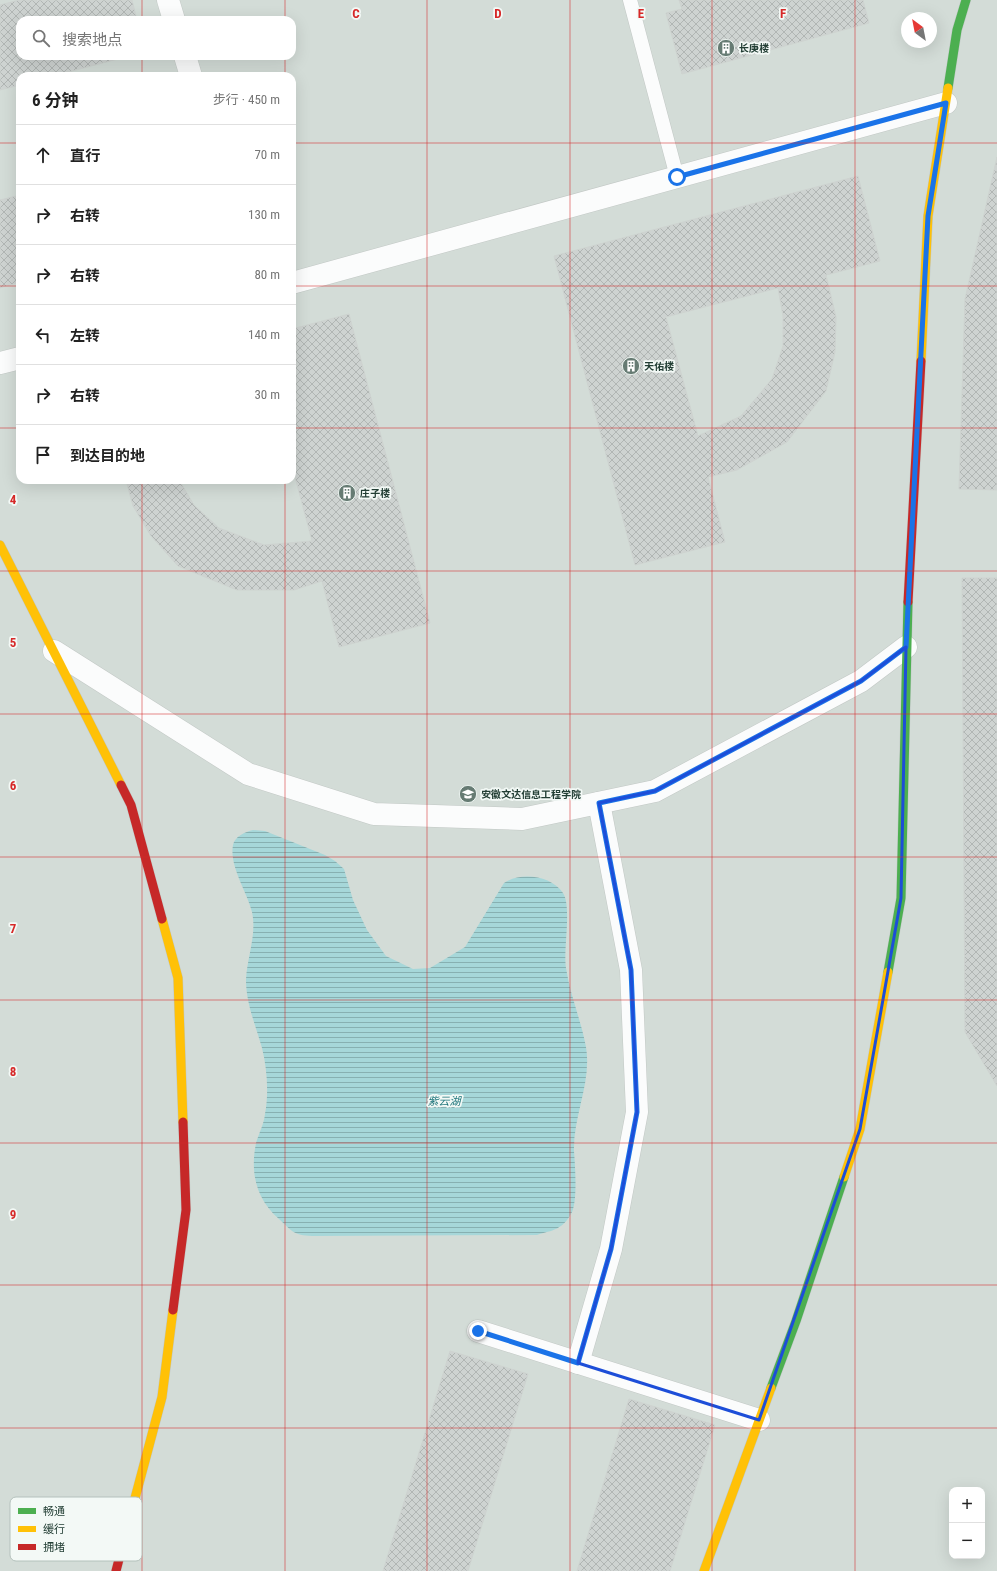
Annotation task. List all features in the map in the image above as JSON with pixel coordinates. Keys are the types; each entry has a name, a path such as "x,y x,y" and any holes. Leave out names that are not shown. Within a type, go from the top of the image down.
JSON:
{"street":[{"path":"168,0 173,16"},
{"path":"704,1571 796,1321 860,1129 901,898 906,647 928,216 957,30 966,0"},
{"path":"186,60 190,72"},
{"path":"296,282 946,103"},
{"path":"0,363 16,359"},
{"path":"0,545 131,805 178,978 186,1210 162,1397 136,1497"},
{"path":"54,651 248,774 374,814 522,819 655,791 861,681 906,647"},
{"path":"578,1363 611,1249 637,1112 631,970 599,803"},
{"path":"478,1331 760,1420"},
{"path":"116,1571 119,1561"}],"lane":[{"path":"630,0 677,177"}],"highlighted area":[{"path":"906,647 901,898 860,1129 759,1420 578,1363 611,1249 637,1112 631,970 599,803 655,791 861,681"}],"shaded area":[{"name":"安徽文达信息工程学院","path":"0,0 997,0 997,1571 0,1571"}],"water":[{"name":"紫云湖","path":"253,830 265,831 325,855 335,861 344,869 353,900 367,930 386,956 413,969 430,968 465,947 504,883 518,877 535,877 551,882 563,893 566,899 567,908 566,968 586,1047 587,1073 574,1138 576,1184 575,1201 571,1214 561,1226 557,1229 537,1235 312,1236 297,1234 287,1227 271,1211 260,1194 254,1165 256,1143 263,1125 267,1089 264,1056 249,1006 246,989 247,971 253,938 253,921 250,904 236,870 232,853 233,845 236,839 244,833"}],"building":[{"path":"19,0 132,0 136,16 16,16 16,60 114,60 68,72 16,72 16,86 0,90 0,5"},
{"name":"长庚楼","path":"679,0 863,0 869,23 682,74 666,13 682,9"},
{"path":"997,157 997,490 959,489 965,299"},
{"name":"天佑楼","path":"858,176 880,261 826,275 836,317 835,352 826,391 787,442 737,470 708,477 725,542 635,565 554,256","holes":["778,288 783,316 783,346 772,379 741,416 698,436 666,317"]},
{"path":"16,196 16,283 0,288 0,200"},
{"name":"庄子楼","path":"349,314 430,623 339,647 322,581 294,590 237,590 178,566 151,536 133,506 127,484 181,484 194,505 219,528 264,545 312,541 296,481 296,328"},
{"path":"962,578 997,578 997,1086 965,1032"},
{"path":"450,1351 528,1374 468,1571 383,1571"},
{"path":"629,1399 715,1425 670,1571 577,1571"}],"traffic: fast":[{"path":"948,88 957,30 966,0"},
{"path":"888,972 901,898 908,602"},
{"path":"771,1388 796,1321 844,1177"}],"traffic: slow":[{"path":"921,361 928,216 948,88"},
{"path":"0,545 121,785"},
{"path":"162,919 178,978 183,1122"},
{"path":"844,1177 860,1129 888,972"},
{"path":"135,1497 162,1397 173,1310"},
{"path":"704,1571 771,1388"}],"traffic: jam":[{"path":"908,602 921,361"},
{"path":"121,785 131,805 162,919"},
{"path":"173,1310 186,1210 183,1122"},
{"path":"116,1571 119,1561"}],"place":[{"name":"长庚楼","path":"726,48"},
{"name":"天佑楼","path":"631,366"},
{"name":"庄子楼","path":"347,493"},
{"name":"安徽文达信息工程学院","path":"468,794"}],"route":[{"path":"478,1331 578,1363 611,1249 637,1112 631,970 599,803 655,791 861,681 906,647 928,216 946,103 677,177"}]}
